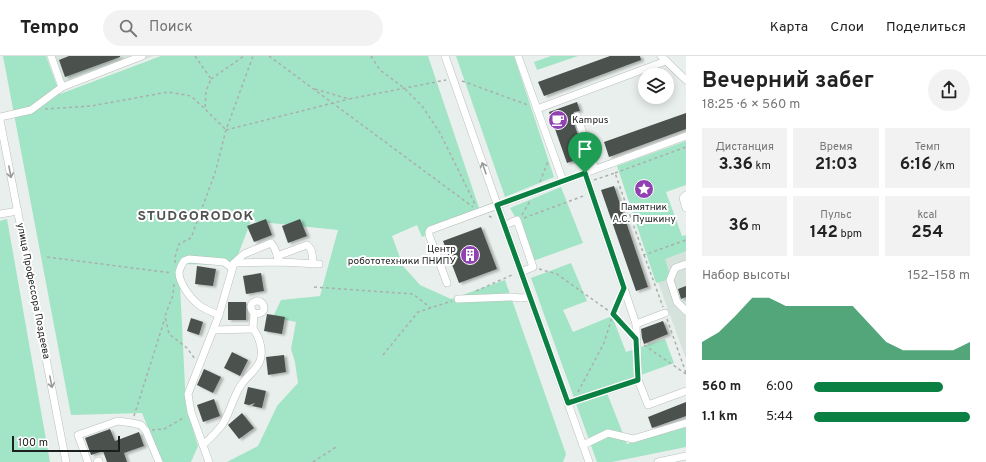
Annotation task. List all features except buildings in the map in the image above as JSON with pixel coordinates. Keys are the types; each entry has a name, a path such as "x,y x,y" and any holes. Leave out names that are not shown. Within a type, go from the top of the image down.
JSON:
{"street":[{"path":"51,56 62,86"},
{"path":"0,119 31,110 62,86 142,56"},
{"path":"445,56 520,272 571,402 589,462"},
{"path":"518,56 563,181"},
{"path":"537,109 663,58 686,80"},
{"path":"577,116 595,169"},
{"name":"улица Профессора Поздеева","path":"0,119 66,462"},
{"path":"447,283 428,232 432,228 686,136"},
{"path":"585,173 636,324 638,380 648,405 686,390"},
{"path":"686,195 683,198 686,208"},
{"path":"0,214 18,211"},
{"path":"513,221 533,267 520,272"},
{"path":"209,462 192,414 188,394 219,315 233,265 244,254 271,244 274,247 279,259"},
{"path":"219,315 200,305 186,292 179,273 184,260 189,259 224,262 233,265 279,259 315,264 310,247 307,245 279,259"},
{"path":"686,264 675,268 670,280 677,302 686,311"},
{"path":"458,299 530,297"},
{"path":"203,445 222,425 241,386 260,363 262,356 261,348 257,333 253,329 254,313"},
{"path":"636,324 665,313"},
{"path":"213,330 253,329"},
{"path":"571,402 638,380"},
{"path":"88,462 78,435 118,421 141,426 146,431 159,462"},
{"path":"583,445 608,433 633,439 686,423"},
{"path":"658,462 686,456"}],"path":[{"path":"195,56 211,79"},
{"path":"205,109 206,91 211,79 244,56"},
{"path":"175,268 175,257 179,244 191,238 216,173 226,130 253,56"},
{"path":"269,56 479,211 494,218"},
{"path":"371,56 380,70 404,88 422,106 440,133 479,211"},
{"path":"226,130 349,99 447,80 461,81 537,109"},
{"path":"314,89 349,99"},
{"path":"31,110 91,106 168,92 191,96 226,130"},
{"path":"588,182 686,147"},
{"path":"615,173 644,254 686,240"},
{"path":"513,221 591,193"},
{"path":"47,257 176,273"},
{"path":"533,267 557,274 613,314 636,339 686,374"},
{"path":"471,293 512,275"},
{"path":"132,423 165,316 173,295 175,280"},
{"path":"314,287 413,294 431,308"},
{"path":"571,402 604,343 613,314 624,288"},
{"path":"383,355 418,312 458,299"},
{"path":"165,316 169,334 187,348 194,358 201,362"},
{"path":"146,431 164,429 192,414"},
{"path":"313,462 336,447"}],"shaded area":[{"path":"50,56 153,56 63,90"},
{"path":"686,247 686,359 650,260"}],"green space":[{"path":"3,56 46,56 60,94 161,56 428,56 479,208 422,237 417,225 392,236 403,266 420,285 451,299 505,280 566,454 563,462 227,462 258,446 277,406 298,383 295,362 291,349 296,322 273,317 281,300 320,296 338,230 251,221 234,265 179,264 186,407 198,446 191,462 162,462 142,413 71,415"},
{"path":"456,56 514,56 554,177 505,197"},
{"path":"551,56 578,56 537,70 534,62"},
{"path":"686,141 686,185 666,192 682,236 686,235 686,251 665,259 671,279 656,283 617,166"},
{"path":"561,187 583,243 530,262 517,220 510,208"},
{"path":"7,219 50,462 0,462 0,221"},
{"path":"571,263 587,301 563,310 573,332 612,316 626,352 665,339 674,363 605,388 627,444 686,426 686,447 612,462 597,462 531,278"}],"place":[{"name":"Kampus","path":"558,120"},
{"name":"Памятник А.С. Пушкину","path":"644,189"},
{"name":"Центр робототехники ПНИПУ","path":"470,255"}],"district":[{"name":"STUDGORODOK","path":"196,216"}],"route":[{"path":"585,173 624,288 613,314 636,339 638,380 568,403 497,205 585,173"}]}
